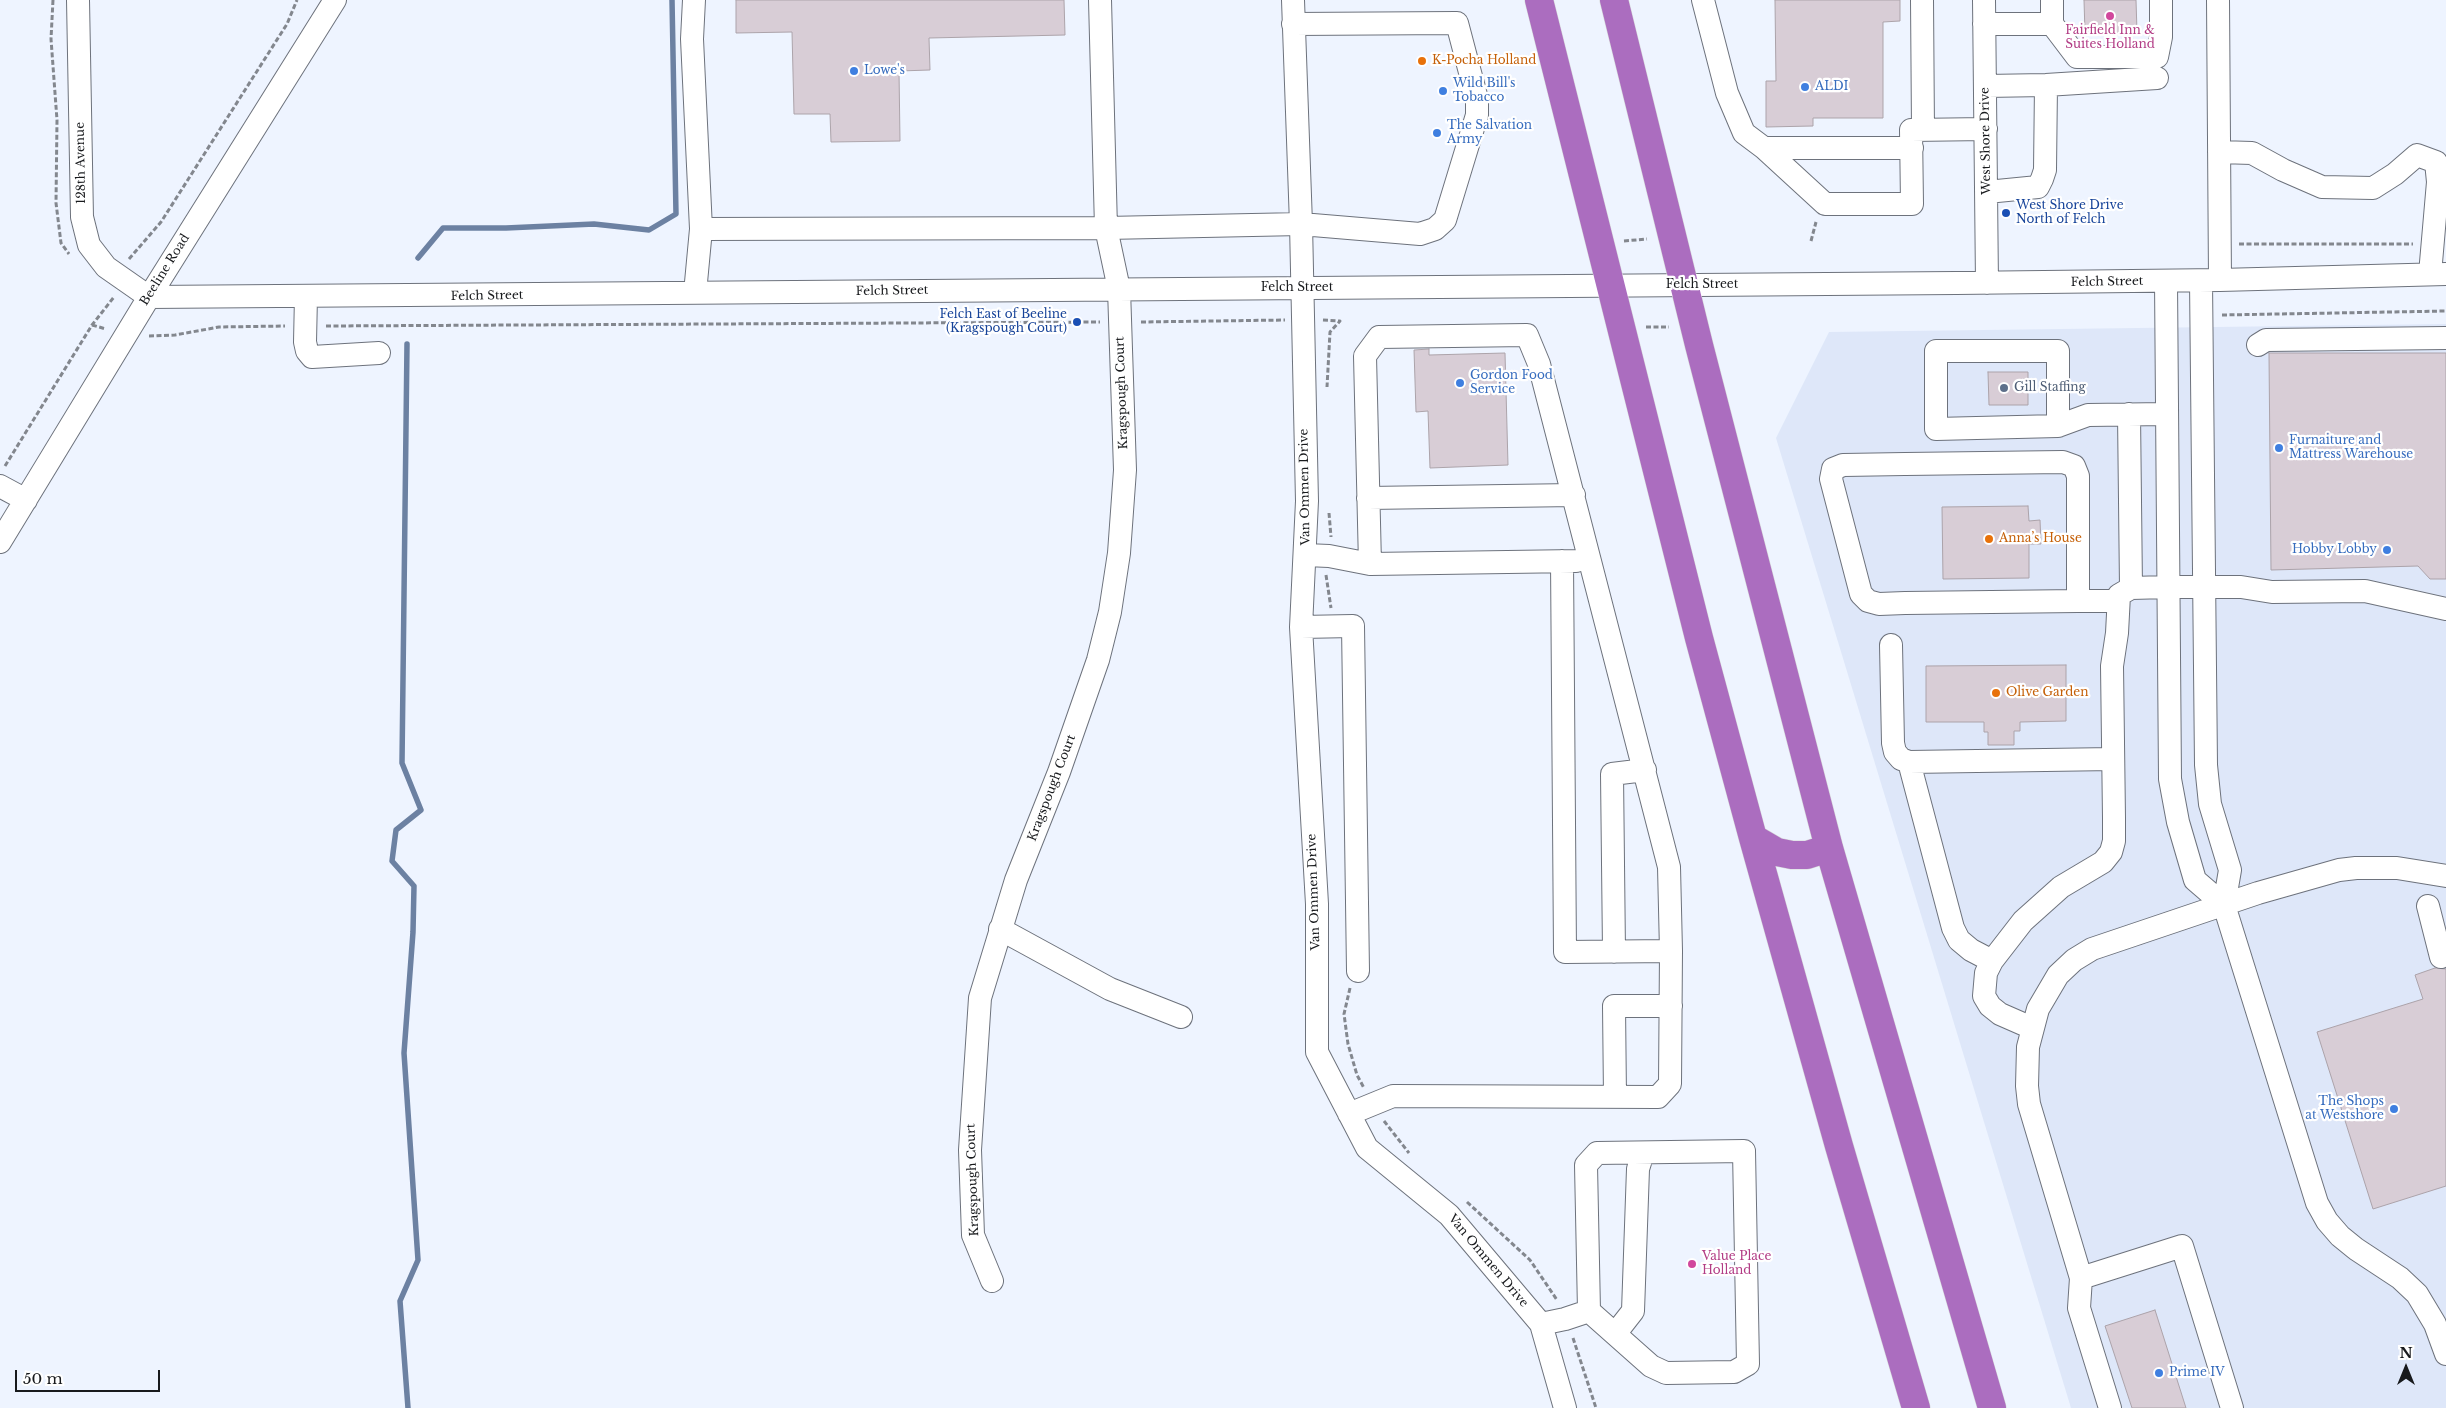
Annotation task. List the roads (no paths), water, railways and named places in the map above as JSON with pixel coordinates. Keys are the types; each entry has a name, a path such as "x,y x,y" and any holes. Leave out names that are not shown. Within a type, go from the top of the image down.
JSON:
{"highway":[{"path":"1539,0 1699,638 1841,1155 1916,1408"},
{"path":"1614,0 1685,285 1830,848 1992,1408"},
{"path":"1753,838 1778,852 1792,855 1807,855 1830,848"}],"street":[{"name":"128th Avenue","path":"78,0 82,217 89,245 106,267 149,297"},
{"name":"Beeline Road","path":"0,542 127,332 335,0"},
{"path":"694,0 692,39 701,229 695,294"},
{"name":"Kragspough Court","path":"992,1281 973,1235 970,1150 980,998 1016,880 1056,781 1095,670 1110,612 1120,553 1125,470 1119,289 1106,228 1100,0"},
{"name":"Van Ommen Drive","path":"1293,0 1304,319 1306,555 1300,627 1317,904 1317,1052 1367,1148 1449,1215 1541,1324 1565,1408"},
{"path":"1703,0 1727,93 1744,133 1764,148 1825,204 1912,204 1917,139 1922,0"},
{"name":"West Shore Drive","path":"1984,0 1987,283"},
{"path":"2052,0 2052,24 2077,57 2157,57 2161,37 2161,0"},
{"path":"2218,0 2219,152 2210,280 2204,587 2206,765 2210,804 2230,870 2224,905 2311,1190 2317,1203 2327,1221 2340,1236 2400,1278 2416,1294 2435,1324 2446,1354"},
{"path":"701,229 1106,228 1301,224 1420,234 1435,229 1445,220 1477,115 1477,99 1457,23 1293,24"},
{"path":"1984,24 2052,24"},
{"path":"1985,86 2046,85 2157,78"},
{"path":"1986,192 2038,187 2045,170 2046,85"},
{"path":"1764,148 1917,139 1986,129"},
{"path":"2219,152 2252,153 2283,170 2322,187 2373,188 2395,174 2417,155 2436,162 2442,182 2431,244 2438,274"},
{"name":"Felch Street","path":"149,297 1987,283 2166,281 2438,274"},
{"path":"2166,281 2168,587 2172,799 2195,880 2224,905"},
{"path":"306,296 305,342 307,351 312,357 379,353"},
{"path":"1349,1114 1393,1096 1658,1097 1670,1084 1671,951 1669,867 1574,495 1539,364 1527,335 1379,337 1365,356 1370,564"},
{"path":"2258,345 2266,340 2446,338"},
{"path":"2058,426 2058,350 1936,351 1936,428 2058,426 2088,415 2166,414"},
{"path":"2032,1028 2000,1014 1990,1006 1984,996 1984,985 1986,973 1992,961 2023,921 2061,887 2103,862 2111,852 2114,841 2112,666 2124,594 2129,414"},
{"path":"2078,601 2078,476 2074,466 2063,462 1896,464 1843,465 1832,470 1831,480 1861,594 1868,601 1879,604 2078,601 2168,587 2241,587 2272,592 2364,591 2446,609"},
{"path":"1,478 26,500"},
{"path":"1368,498 1574,495"},
{"path":"1306,555 1329,556 1370,564 1591,560"},
{"path":"1562,561 1565,952 1671,951"},
{"path":"1300,627 1353,626 1354,978"},
{"path":"1891,645 1893,743 1895,752 1901,759 1909,762 2113,759"},
{"path":"1909,762 1953,928 1959,940 1971,950 1992,961"},
{"path":"1614,952 1612,774 1645,770"},
{"path":"2110,1408 2079,1308 2080,1278 2029,1104 2027,1071 2028,1047 2032,1028 2048,991 2058,975 2074,960 2105,944 2267,890 2356,868 2397,868 2446,876"},
{"path":"2428,906 2441,956 2446,954"},
{"path":"1000,930 1110,989 1181,1017"},
{"path":"1615,1097 1614,1006 1671,1006"},
{"path":"1744,1151 1748,1364 1734,1372 1666,1373 1651,1366 1589,1311 1586,1165 1597,1154 1744,1151"},
{"path":"1615,1334 1633,1311 1638,1169 1643,1153"},
{"path":"2080,1278 2182,1246 2232,1408"},
{"path":"1541,1324 1565,1320 1589,1311"}],"waterway":[{"path":"418,258 443,228 506,228 594,224 649,230 676,214 672,0"},
{"path":"407,344 402,763 421,810 396,830 392,861 414,886 413,932 404,1053 418,1260 400,1301 408,1408"}],"place":[{"name":"Fairfield Inn & Suites Holland","path":"2110,16"},
{"name":"K-Pocha Holland","path":"1422,61"},
{"name":"Lowe's","path":"854,71"},
{"name":"ALDI","path":"1805,87"},
{"name":"Wild Bill's Tobacco","path":"1443,91"},
{"name":"The Salvation Army","path":"1437,133"},
{"name":"West Shore Drive North of Felch","path":"2006,213"},
{"name":"Felch East of Beeline (Kragspough Court)","path":"1077,322"},
{"name":"Gordon Food Service","path":"1460,383"},
{"name":"Gill Staffing","path":"2004,388"},
{"name":"Furnaiture and Mattress Warehouse","path":"2279,448"},
{"name":"Anna’s House","path":"1989,539"},
{"name":"Hobby Lobby","path":"2387,550"},
{"name":"Olive Garden","path":"1996,693"},
{"name":"The Shops at Westshore","path":"2394,1109"},
{"name":"Value Place Holland","path":"1692,1264"},
{"name":"Prime IV","path":"2159,1373"}]}
